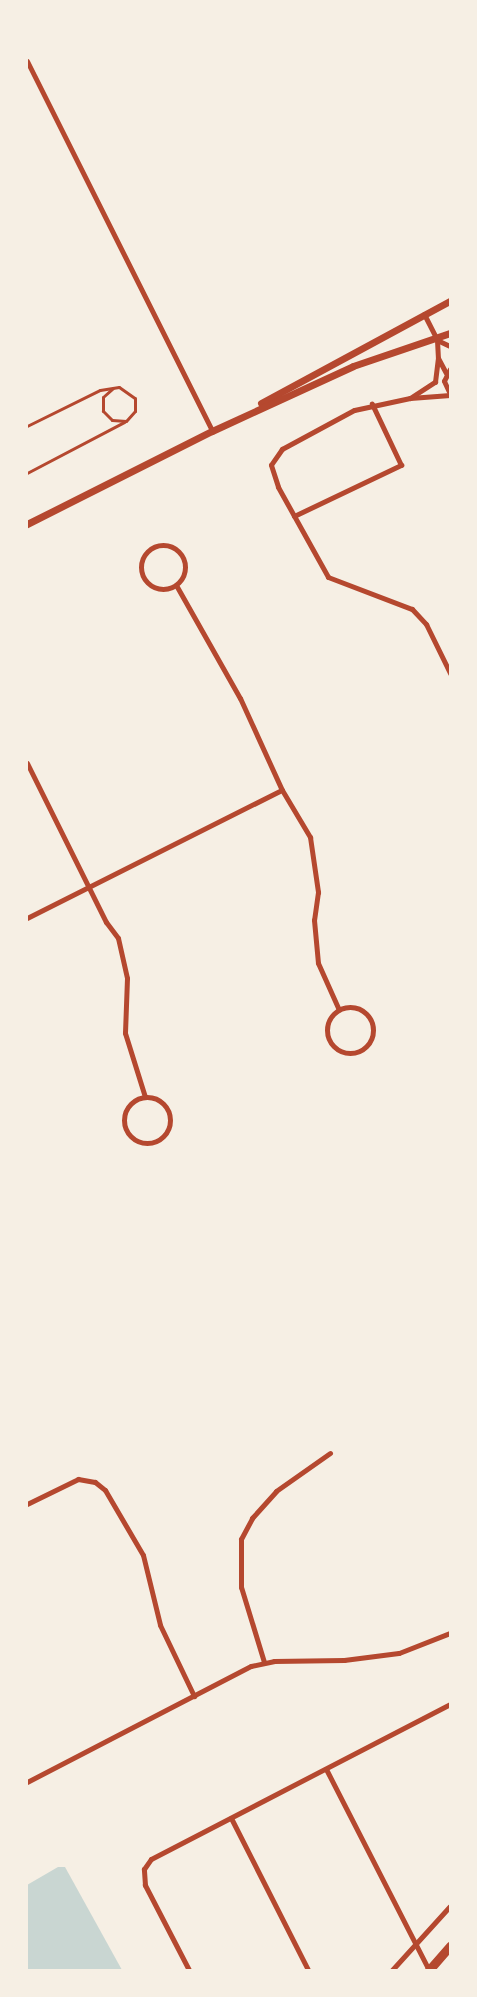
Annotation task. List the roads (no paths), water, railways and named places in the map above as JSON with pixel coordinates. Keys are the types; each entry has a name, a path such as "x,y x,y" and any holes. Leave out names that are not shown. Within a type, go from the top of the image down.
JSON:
{"highway":[{"path":"429,1970 450,1946"}],"street":[{"path":"27,61 212,430"},
{"path":"27,524 212,430 450,301"},
{"path":"424,314 437,340 438,358 435,382 439,395"},
{"path":"212,430 353,366 437,340 450,333"},
{"path":"437,340 450,346"},
{"path":"438,358 448,371 444,385 450,394 372,405 282,448 271,465 294,516 328,577 412,609 426,624 450,673"},
{"path":"410,398 435,382"},
{"path":"294,516 401,465 372,405"},
{"path":"168,545 181,553 184,573 176,585 162,590 148,584 141,571 148,550 168,545"},
{"path":"176,585 240,698 282,790 310,837 318,892 314,920 318,963 339,1010"},
{"path":"27,763 90,887 105,922 118,938 127,978 125,1033 145,1097 165,1106 170,1119 161,1138 147,1143 127,1132 124,1118 131,1104 145,1097"},
{"path":"27,918 282,790"},
{"path":"355,1007 368,1015 372,1038 362,1050 348,1053 330,1041 327,1027 339,1010 355,1007"},
{"path":"264,1662 241,1587 241,1539 252,1518 276,1491 330,1453"},
{"path":"27,1503 78,1479 95,1482 105,1490 143,1555 162,1631 194,1696"},
{"path":"27,1782 264,1662 344,1660 399,1653 450,1633"},
{"path":"189,1970 145,1885 144,1869 151,1859 450,1704"},
{"path":"326,1769 429,1970"},
{"path":"231,1818 308,1970"},
{"path":"392,1970 450,1906"}],"lane":[{"path":"113,388 103,397 103,411 112,420 126,421"},
{"path":"27,426 100,390 126,388 135,398 135,411 126,421 27,473"}]}
